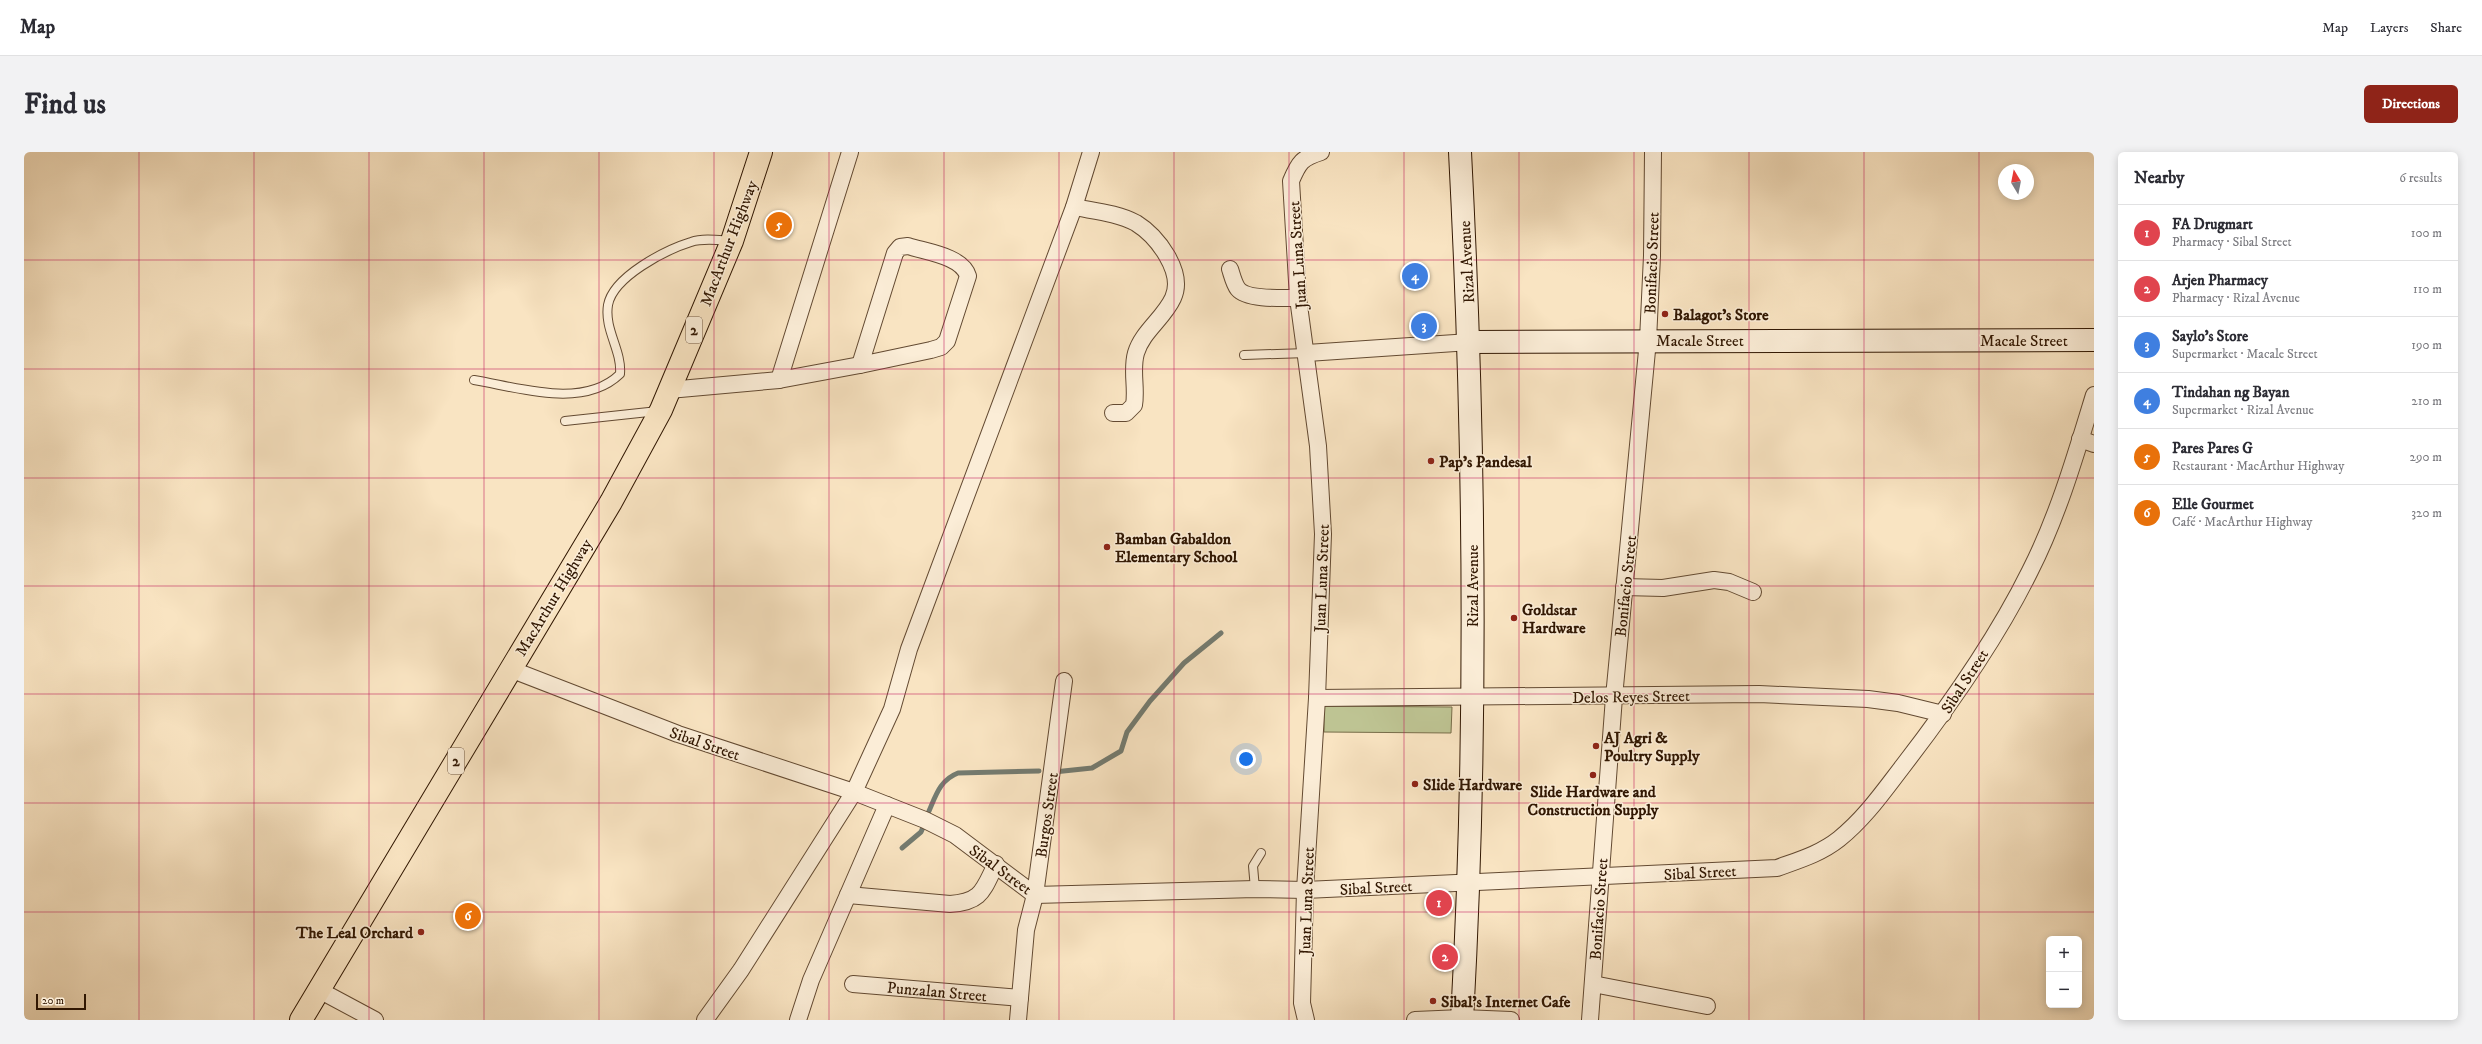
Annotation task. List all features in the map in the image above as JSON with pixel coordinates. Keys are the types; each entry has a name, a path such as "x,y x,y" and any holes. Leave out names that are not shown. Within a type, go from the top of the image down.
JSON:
{"highway":[{"name":"MacArthur Highway","path":"301,1020 611,502 661,410 732,241 761,152"}],"street":[{"path":"779,380 850,152"},
{"path":"705,1020 741,970 854,792 892,709 909,649 1074,207 1091,152"},
{"name":"Juan Luna Street","path":"1306,1020 1302,1003 1305,890 1317,698 1323,534 1318,446 1298,298 1291,181 1297,166 1306,157 1321,152"},
{"name":"Rizal Avenue","path":"1460,152 1470,342 1472,697 1468,883 1462,1019"},
{"name":"Bonifacio Street","path":"1590,1020 1614,697 1648,340 1652,256 1653,152"},
{"path":"1074,207 1121,217 1136,223 1166,255 1176,284 1174,296 1167,308 1143,339 1136,352 1134,363 1136,392 1134,405 1126,412 1113,413"},
{"path":"669,390 779,380 860,365 941,347 947,341 968,276 966,269 959,263 908,246 900,247 895,253 860,365"},
{"path":"1230,269 1237,288 1241,292 1252,296 1298,298"},
{"name":"Macale Street","path":"1306,353 1470,342 1648,340 2094,340"},
{"name":"Sibal Street","path":"510,669 678,734 854,792 925,820 955,835 1035,894 1255,889 1305,890 1600,878 1777,868 1816,855 1839,839 1863,817 1943,714 1992,638 2030,571 2087,442 2094,395"},
{"path":"1624,587 1663,588 1714,580 1729,582 1752,592"},
{"name":"Burgos Street","path":"1018,1020 1026,930 1035,894 1064,681"},
{"name":"Delos Reyes Street","path":"1317,698 1614,697 1759,694 1840,697 1898,703 1943,714"},
{"path":"798,1020 811,980 887,805"},
{"path":"848,895 950,904 963,903 977,898 982,892 996,864"},
{"name":"Punzalan Street","path":"853,984 1020,998"},
{"path":"1593,984 1707,1006"},
{"path":"319,990 375,1020"},
{"path":"1415,1020 1511,1020"}],"lane":[{"path":"474,380 543,393 587,390 611,383 620,374 621,361 611,336 608,306 612,296 623,280 656,258 692,242 732,241"},
{"path":"1244,355 1306,353"},
{"path":"565,421 661,410"},
{"path":"1255,889 1253,866 1261,852"}],"green space":[{"path":"1324,706 1452,707 1451,733 1324,732"}],"waterway":[{"path":"1054,772 1092,768 1121,751 1127,732 1150,701 1184,663 1221,633"},
{"path":"929,811 939,789 947,780 958,773 1039,771"},
{"path":"902,848 921,832 924,825"}],"place":[{"name":"Pares Pares G","path":"779,225"},
{"name":"Tindahan ng Bayan","path":"1415,276"},
{"name":"Balagot's Store","path":"1665,314"},
{"name":"Saylo's Store","path":"1424,326"},
{"name":"Pap's Pandesal","path":"1431,461"},
{"name":"Bamban Gabaldon Elementary School","path":"1107,547"},
{"name":"Goldstar Hardware","path":"1514,618"},
{"name":"AJ Agri & Poultry Supply","path":"1596,746"},
{"name":"Slide Hardware and Construction Supply","path":"1593,775"},
{"name":"Slide Hardware","path":"1415,784"},
{"name":"FA Drugmart","path":"1439,903"},
{"name":"Elle Gourmet","path":"468,916"},
{"name":"The Leal Orchard","path":"421,932"},
{"name":"Arjen Pharmacy","path":"1445,957"},
{"name":"Sibal's Internet Cafe","path":"1433,1001"}]}
